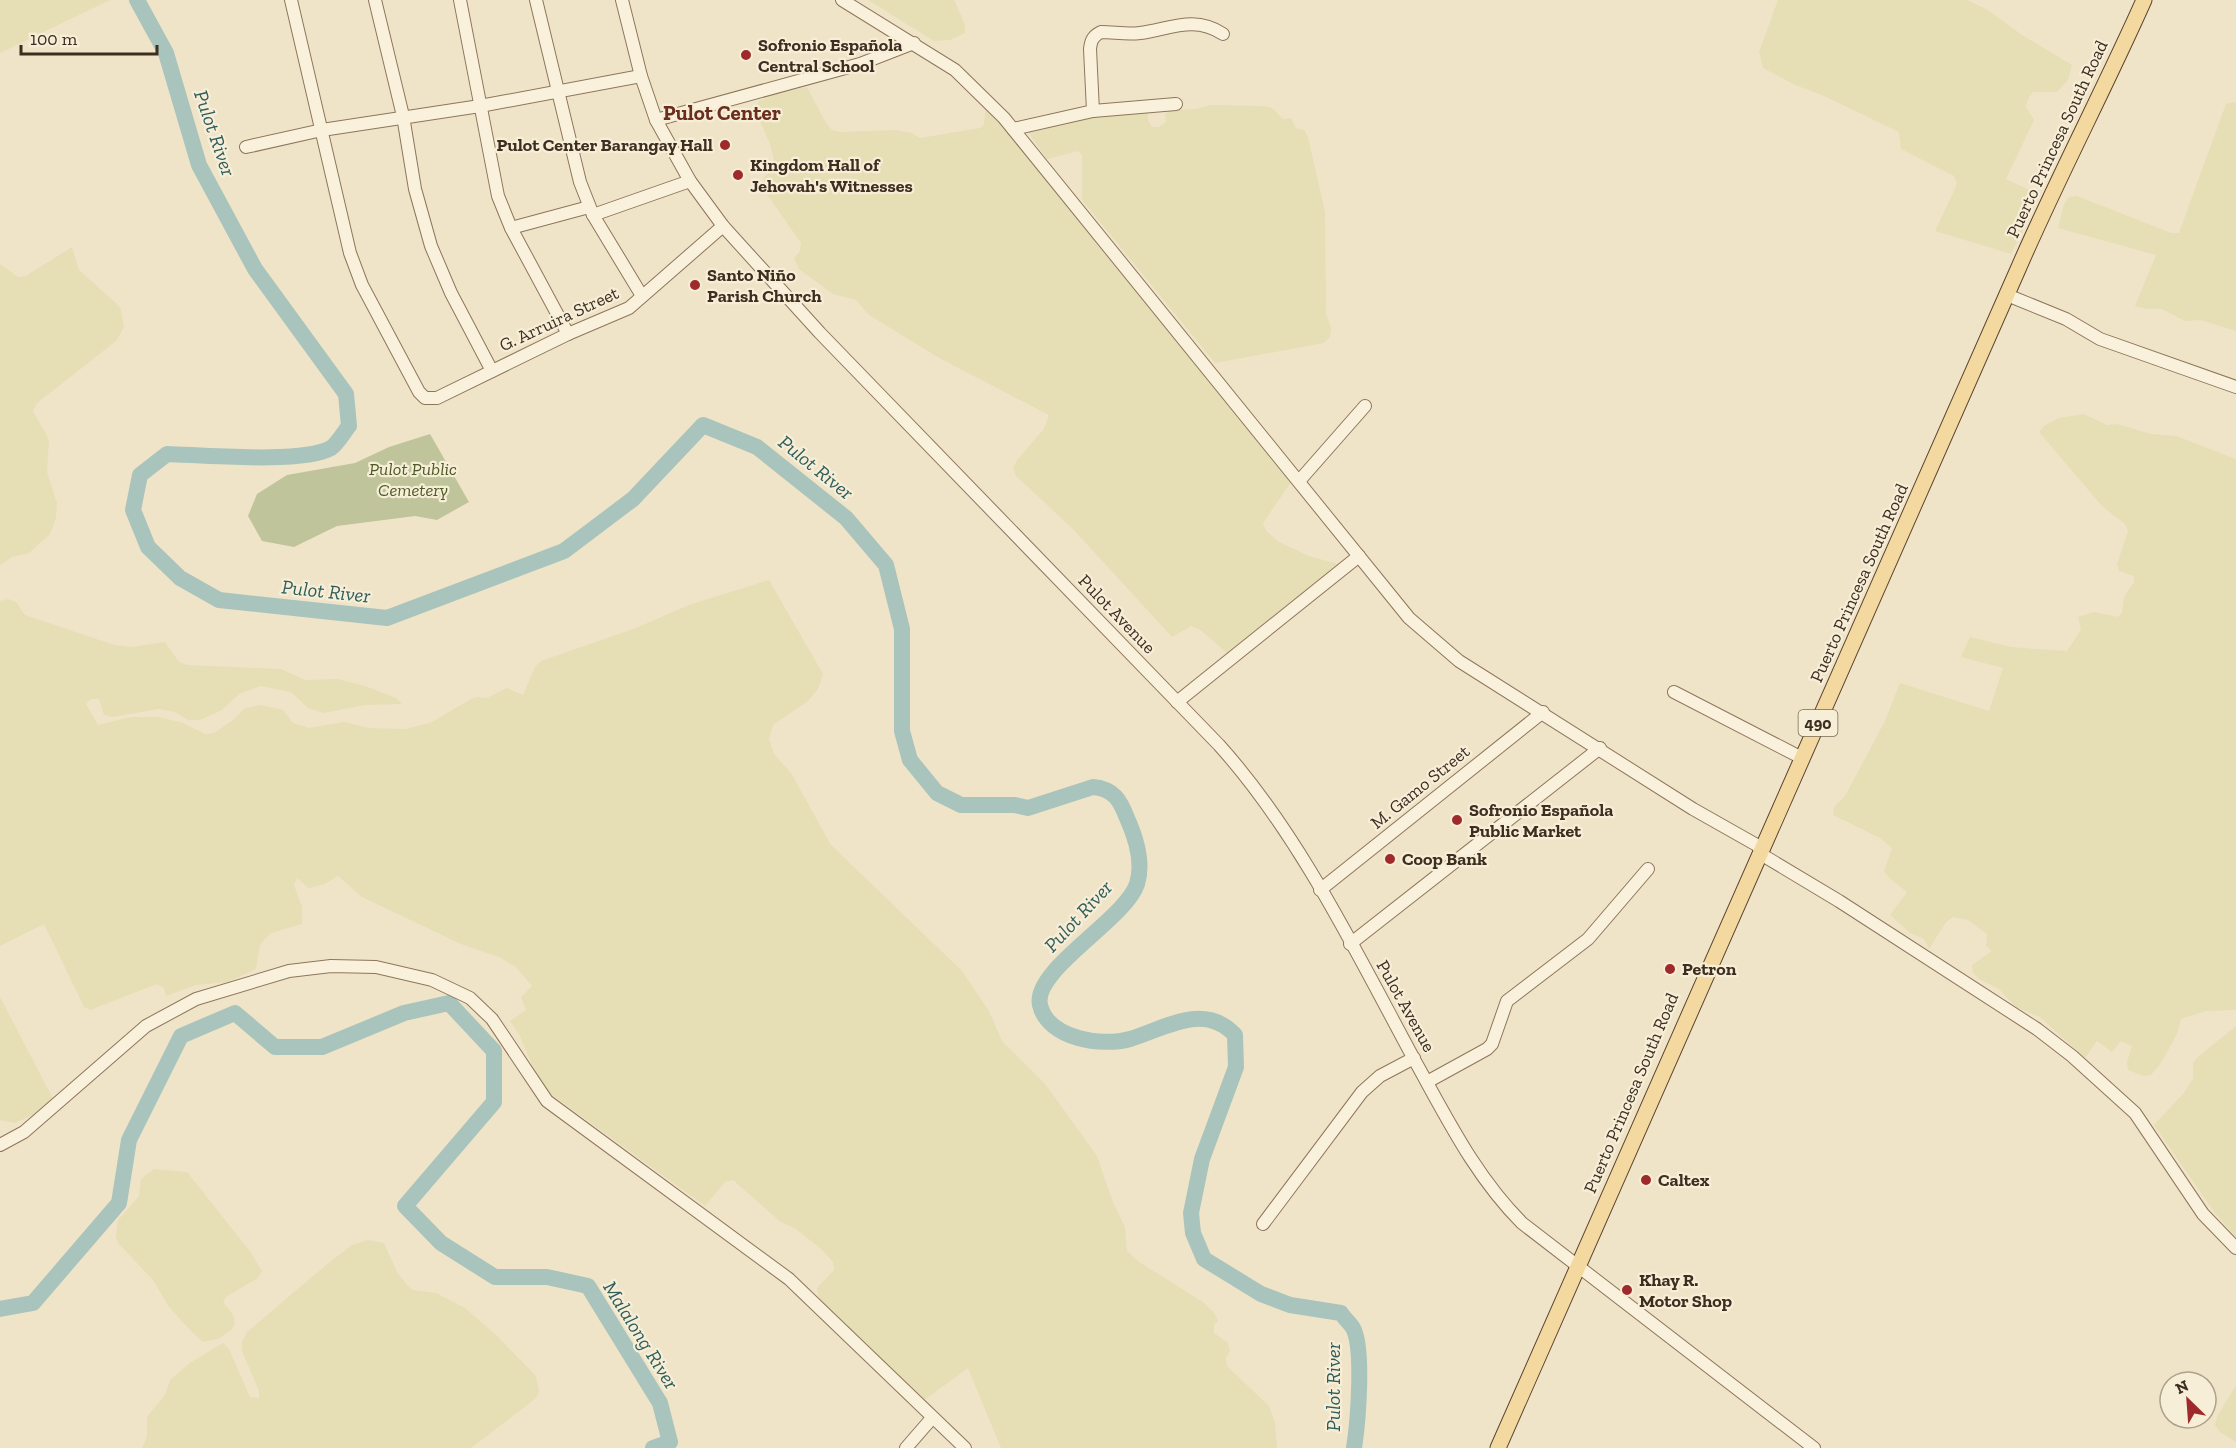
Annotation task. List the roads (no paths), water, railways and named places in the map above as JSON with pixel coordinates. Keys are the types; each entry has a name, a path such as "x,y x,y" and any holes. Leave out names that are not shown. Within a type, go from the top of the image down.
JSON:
{"main road":[{"name":"Puerto Princesa South Road","path":"1498,1448 1697,989 2007,295 2144,0"}],"street":[{"path":"291,0 322,130"},
{"path":"375,0 403,116 415,189 431,246 451,293 492,371"},
{"path":"460,0 498,196 511,228 568,334"},
{"path":"536,0 580,182 591,211 642,296"},
{"name":"Pulot Avenue","path":"622,0 641,76 656,120 690,181 723,226 820,333 1177,702 1258,790 1320,890 1464,1148 1492,1190 1522,1223 1814,1448"},
{"path":"842,0 955,70 979,92 1013,129 1300,480 1409,618 1430,639 1459,661 1600,748 2037,1029 2072,1056 2135,1113 2203,1214 2236,1248"},
{"path":"1093,111 1090,49 1091,41 1101,32 1137,34 1191,23 1206,25 1223,34"},
{"path":"656,120 797,83 860,64 914,43"},
{"path":"246,147 322,130 480,106 641,76"},
{"path":"1013,129 1093,111 1176,104"},
{"name":"G. Arruira Street","path":"322,130 340,218 362,285 419,392 425,398 437,398 568,334 629,308 723,226"},
{"path":"511,228 591,211 690,181"},
{"path":"2007,295 2066,319 2121,348 2236,387"},
{"path":"1300,480 1365,406"},
{"path":"1177,702 1359,556"},
{"path":"1674,693 1802,758"},
{"name":"M. Gamo Street","path":"1320,890 1543,712"},
{"path":"1350,944 1600,748"},
{"path":"1427,1083 1487,1049 1507,1001 1588,939 1648,869"},
{"path":"0,1146 24,1132 146,1026 196,999 289,971 331,966 376,967 432,980 470,998 492,1019 547,1101 789,1279 965,1448"},
{"path":"1263,1224 1362,1092 1380,1076 1414,1058"},
{"path":"906,1448 932,1418"}],"waterway":[{"name":"Pulot River","path":"137,0 166,53 199,165 255,269 346,394 349,426 331,448 298,456 167,454 140,475 133,510 148,547 180,578 219,600 387,618 564,551 633,499 703,425 757,447 846,518 886,565 902,629 902,731 910,760 937,793 961,805 1015,805 1028,808 1093,787 1106,790 1119,801 1138,850 1140,867 1137,884 1116,913 1050,976 1041,991 1040,1005 1045,1017 1054,1026 1065,1033 1091,1041 1130,1039 1184,1020 1198,1019 1211,1020 1223,1025 1235,1035 1236,1067 1202,1159 1191,1213 1193,1233 1204,1259 1261,1294 1290,1305 1341,1313 1352,1326 1356,1338 1359,1368 1354,1448"},
{"name":"Malalong River","path":"0,1309 33,1303 119,1203 129,1140 181,1036 235,1013 275,1047 322,1047 404,1013 449,1003 494,1051 494,1102 405,1206 441,1243 495,1277 547,1277 588,1286 660,1403 670,1442 653,1448"}],"place":[{"name":"Sofronio Española Central School","path":"746,55"},
{"name":"Pulot Center Barangay Hall","path":"725,145"},
{"name":"Kingdom Hall of Jehovah's Witnesses","path":"738,175"},
{"name":"Santo Niño Parish Church","path":"695,285"},
{"name":"Sofronio Española Public Market","path":"1457,820"},
{"name":"Coop Bank","path":"1390,859"},
{"name":"Petron","path":"1670,969"},
{"name":"Caltex","path":"1646,1180"},
{"name":"Khay R. Motor Shop","path":"1627,1290"}],"district":[{"name":"Pulot Center","path":"722,113"}],"park label":[{"name":"Pulot Public Cemetery","path":"413,479"}]}
